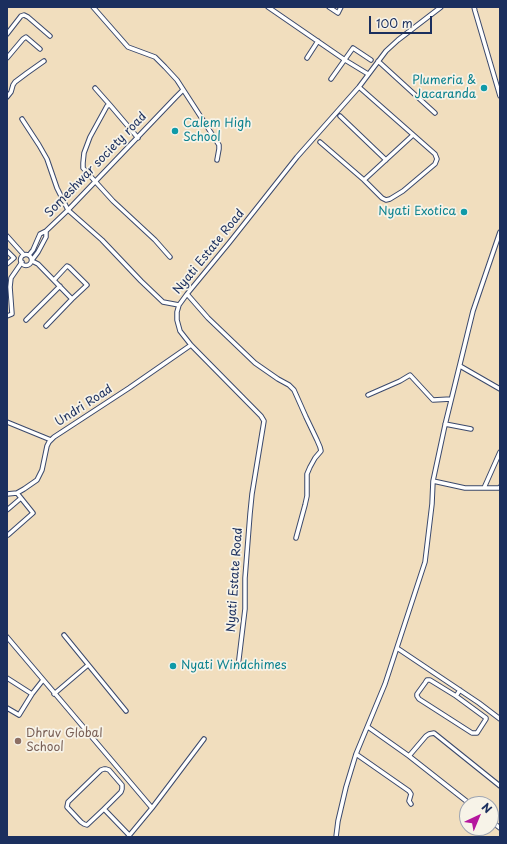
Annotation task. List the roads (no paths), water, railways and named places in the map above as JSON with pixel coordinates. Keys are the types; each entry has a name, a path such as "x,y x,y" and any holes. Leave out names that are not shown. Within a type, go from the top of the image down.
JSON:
{"street":[{"path":"93,7 128,47 155,57 171,73 219,145 217,160"},
{"path":"268,7 368,74"},
{"path":"329,7 338,13 341,7"},
{"name":"Nyati Estate Road","path":"238,667 245,609 245,578 252,494 264,421 261,416 191,345 180,331 177,320 179,305 298,157 359,87 386,51 398,40 442,7"},
{"path":"474,7 500,94"},
{"path":"7,34 21,16 24,15 50,36"},
{"path":"7,58 26,37 40,49"},
{"path":"307,58 318,41"},
{"path":"331,79 354,48 371,60"},
{"path":"7,97 16,82 44,61"},
{"path":"378,61 435,113"},
{"path":"320,142 386,200 403,191 435,164 437,159 435,154 359,87"},
{"path":"95,88 138,138"},
{"name":"Someshwar society road","path":"32,260 46,237 46,231 183,90"},
{"path":"110,105 107,106 90,137 84,153 84,168 113,201 155,240 170,257"},
{"path":"340,116 386,160"},
{"path":"22,119 47,159 57,188 68,210 102,240 163,302 179,305"},
{"path":"364,180 413,134"},
{"path":"29,255 40,234 46,231"},
{"path":"336,837 341,808 356,754 385,684 425,562 432,504 433,481 445,424 473,311 500,232"},
{"path":"7,236 24,255 29,255"},
{"path":"7,251 14,258 7,264"},
{"path":"7,316 12,314 9,278 22,262 21,259 24,255"},
{"path":"29,255 32,260 38,264 72,299"},
{"path":"22,262 26,265 30,264 32,260"},
{"path":"46,326 88,285 69,266 67,266 54,280"},
{"path":"26,320 60,286"},
{"path":"187,294 208,318 255,363 278,379 289,384 294,390 317,440 320,451 307,474 307,496 296,538"},
{"name":"Undri Road","path":"7,494 17,493 37,480 42,470 46,446 51,440 191,345"},
{"path":"460,366 500,389"},
{"path":"368,395 410,375 433,400 451,399"},
{"path":"7,422 51,440"},
{"path":"445,424 471,429"},
{"path":"484,488 500,452"},
{"path":"433,481 465,488 500,487"},
{"path":"7,534 8,535 33,513 17,493"},
{"path":"7,510 21,498"},
{"path":"64,635 126,711"},
{"path":"7,637 152,808"},
{"path":"397,648 479,702 500,719"},
{"path":"54,694 88,664"},
{"path":"7,678 32,694"},
{"path":"7,708 19,715 43,680"},
{"path":"427,680 430,680 456,696 486,718 477,732 472,733 419,699 417,694 427,680"},
{"path":"456,696 460,690"},
{"path":"368,726 460,796"},
{"path":"409,756 426,736 429,734 434,734 500,786"},
{"path":"104,809 129,836 152,808 204,738"},
{"path":"356,754 409,791 411,794 409,801 411,804"},
{"path":"104,769 109,770 122,785 121,792 104,809 87,825 81,822 68,809 67,804 104,769"}],"place":[{"name":"Plumeria & Jacaranda","path":"484,88"},
{"name":"Calem High School","path":"175,131"},
{"name":"Nyati Exotica","path":"464,212"},
{"name":"Nyati Windchimes","path":"173,666"},
{"name":"Dhruv Global School","path":"18,741"}]}
